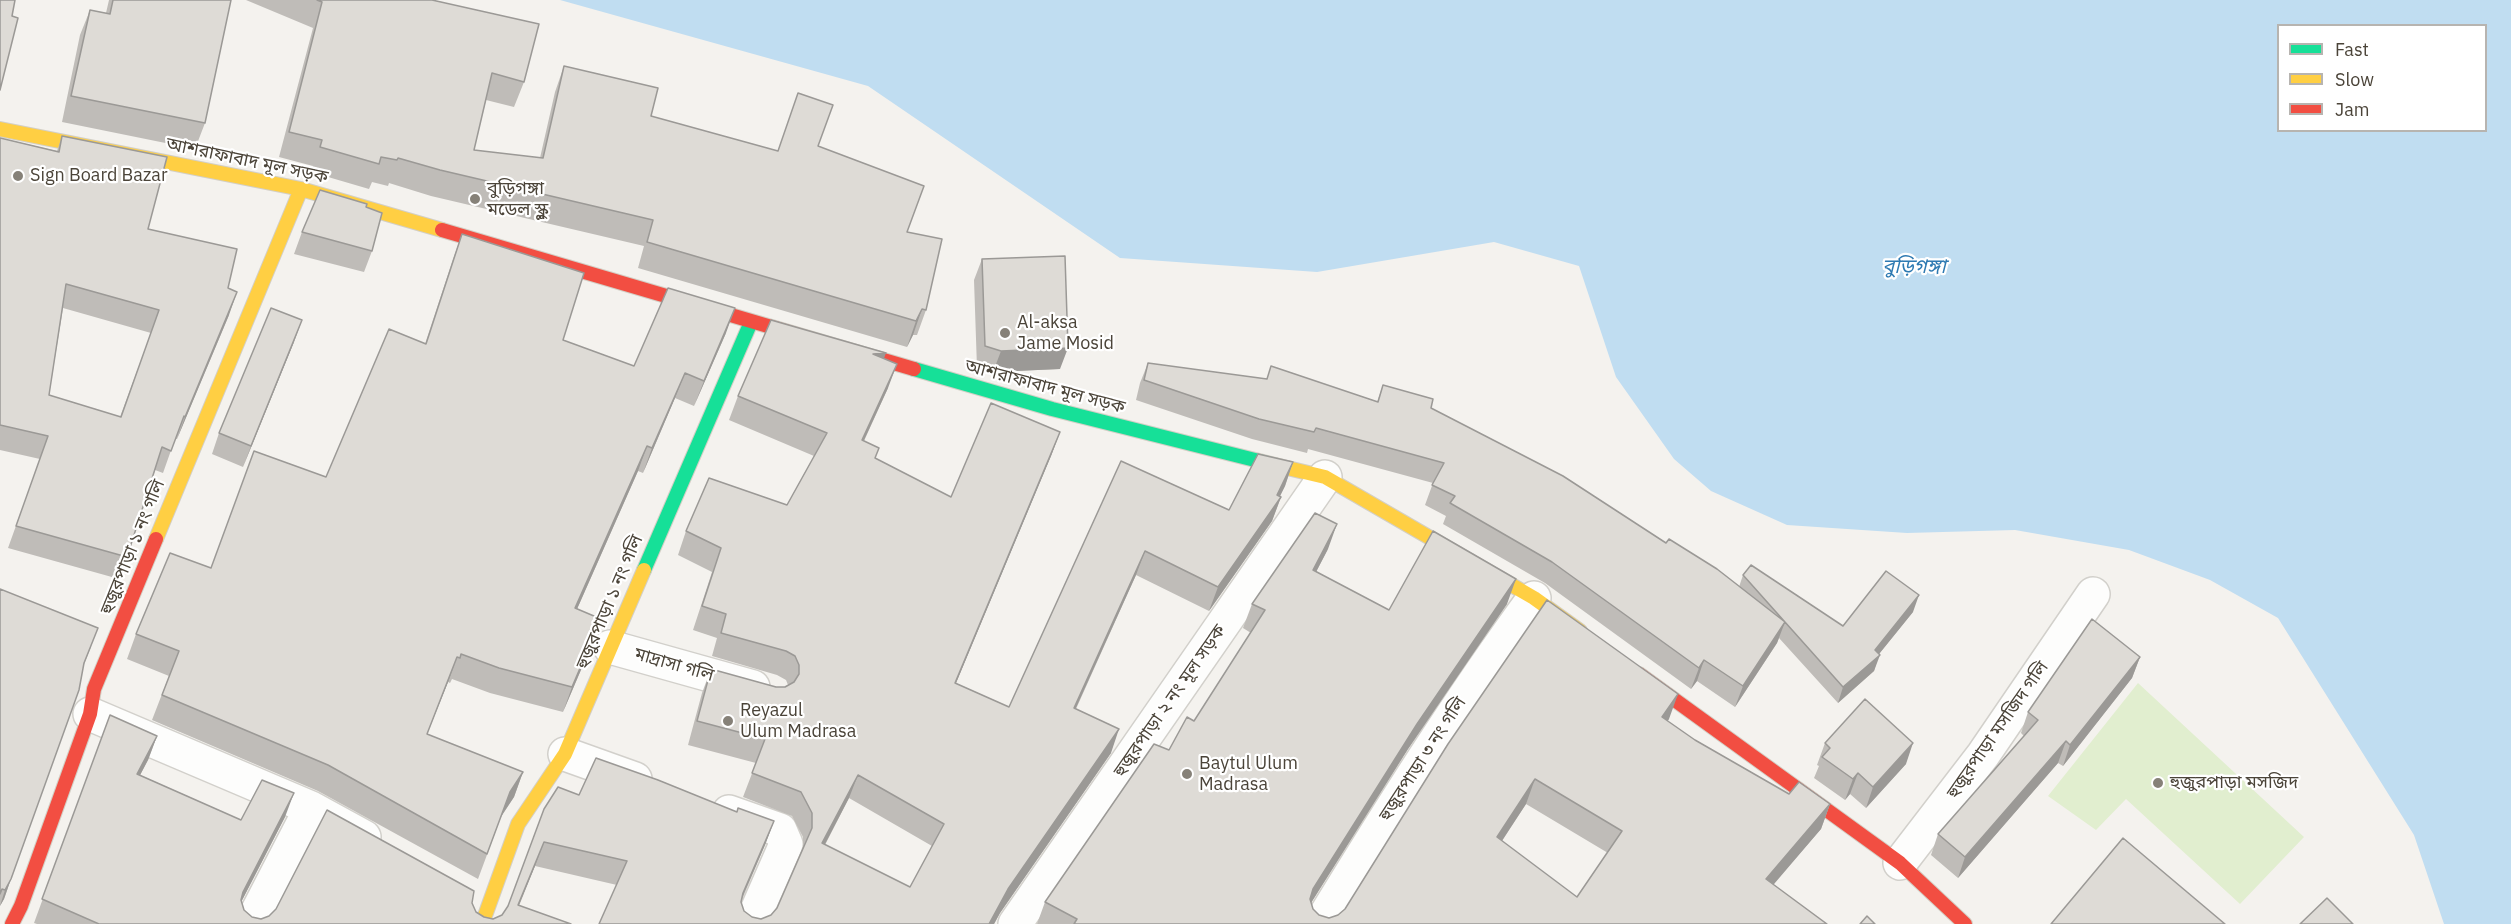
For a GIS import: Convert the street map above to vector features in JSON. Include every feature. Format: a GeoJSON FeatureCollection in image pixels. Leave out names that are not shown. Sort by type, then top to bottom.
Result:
{"type":"FeatureCollection","features":[{"type":"Feature","properties":{"kind":"street","name":"আশরাফাবাদ মূল সড়ক"},"geometry":{"type":"LineString","coordinates":[[0,129],[301,189],[1052,409],[1325,477],[1534,598],[1592,639]]}},
{"type":"Feature","properties":{"kind":"street","name":"হুজুরপাড়া ১ নং গলি"},"geometry":{"type":"LineString","coordinates":[[12,924],[21,906],[90,714],[94,689],[301,189]]}},
{"type":"Feature","properties":{"kind":"street","name":"হুজুরপাড়া ১ নং গলি"},"geometry":{"type":"LineString","coordinates":[[485,915],[518,824],[565,754],[751,322]]}},
{"type":"Feature","properties":{"kind":"street","name":"হুজুরপাড়া ২ নং মূল সড়ক"},"geometry":{"type":"LineString","coordinates":[[1015,924],[1325,477]]}},
{"type":"Feature","properties":{"kind":"street","name":"হুজুরপাড়া মসজিদ গলি"},"geometry":{"type":"LineString","coordinates":[[1900,863],[1983,755],[2093,594]]}},
{"type":"Feature","properties":{"kind":"street","name":"হুজুরপাড়া ৩ নং গলি"},"geometry":{"type":"LineString","coordinates":[[1320,924],[1476,676],[1534,598]]}},
{"type":"Feature","properties":{"kind":"street","name":"মাদ্রাসা গলি"},"geometry":{"type":"LineString","coordinates":[[610,647],[772,693]]}},
{"type":"Feature","properties":{"kind":"street"},"geometry":{"type":"LineString","coordinates":[[1630,667],[1900,863],[1965,924]]}},
{"type":"Feature","properties":{"kind":"street"},"geometry":{"type":"LineString","coordinates":[[90,714],[311,808],[395,854]]}},
{"type":"Feature","properties":{"kind":"street"},"geometry":{"type":"LineString","coordinates":[[565,754],[662,789]]}},
{"type":"Feature","properties":{"kind":"street"},"geometry":{"type":"LineString","coordinates":[[705,804],[780,830],[786,844],[751,924]]}},
{"type":"Feature","properties":{"kind":"street"},"geometry":{"type":"LineString","coordinates":[[251,924],[311,808]]}},
{"type":"Feature","properties":{"kind":"street"},"geometry":{"type":"LineString","coordinates":[[458,889],[485,915]]}},
{"type":"Feature","properties":{"kind":"green space"},"geometry":{"type":"Polygon","coordinates":[[[2138,683],[2304,837],[2240,904],[2126,799],[2096,830],[2048,796],[2138,683]]]}},
{"type":"Feature","properties":{"kind":"water","name":"বুড়িগঙ্গা"},"geometry":{"type":"Polygon","coordinates":[[[560,0],[2511,0],[2511,924],[2444,924],[2414,835],[2278,618],[2210,580],[2129,550],[2015,530],[1907,533],[1787,525],[1711,491],[1674,459],[1616,377],[1579,266],[1494,242],[1317,272],[1120,258],[868,86],[560,0]]]}},
{"type":"Feature","properties":{"kind":"building"},"geometry":{"type":"Polygon","coordinates":[[[0,0],[15,0],[12,16],[18,18],[0,90],[0,0]]]}},
{"type":"Feature","properties":{"kind":"building"},"geometry":{"type":"Polygon","coordinates":[[[113,0],[231,0],[205,123],[71,96],[90,10],[110,14],[113,0]]]}},
{"type":"Feature","properties":{"kind":"building"},"geometry":{"type":"Polygon","coordinates":[[[317,0],[432,0],[539,24],[524,82],[492,73],[474,150],[543,158],[564,66],[658,88],[651,116],[778,151],[798,93],[833,105],[818,146],[924,186],[907,232],[942,239],[926,310],[922,309],[916,321],[647,242],[653,220],[398,158],[397,160],[381,157],[379,164],[320,147],[322,140],[289,132],[322,2],[317,0]]]}},
{"type":"Feature","properties":{"kind":"building"},"geometry":{"type":"Polygon","coordinates":[[[62,136],[167,157],[148,229],[237,249],[228,288],[237,292],[171,451],[162,447],[127,557],[16,526],[48,436],[0,425],[0,138],[59,152],[62,136]],[[66,284],[49,395],[121,417],[159,310],[66,284]]]}},
{"type":"Feature","properties":{"kind":"building"},"geometry":{"type":"Polygon","coordinates":[[[320,190],[367,204],[366,207],[382,213],[372,251],[302,232],[320,190]]]}},
{"type":"Feature","properties":{"kind":"building"},"geometry":{"type":"Polygon","coordinates":[[[462,234],[584,273],[563,340],[634,366],[668,288],[735,308],[704,381],[685,373],[652,448],[647,446],[575,608],[601,619],[572,687],[499,668],[461,654],[460,658],[457,657],[427,734],[523,772],[510,792],[487,854],[328,765],[162,695],[179,651],[136,634],[170,553],[211,568],[254,451],[326,477],[389,329],[426,344],[462,234]]]}},
{"type":"Feature","properties":{"kind":"building"},"geometry":{"type":"Polygon","coordinates":[[[1065,256],[1068,348],[1001,351],[985,346],[982,259],[1065,256]]]}},
{"type":"Feature","properties":{"kind":"building"},"geometry":{"type":"Polygon","coordinates":[[[271,308],[302,320],[251,446],[219,433],[271,308]]]}},
{"type":"Feature","properties":{"kind":"building"},"geometry":{"type":"Polygon","coordinates":[[[771,320],[886,353],[873,354],[897,364],[862,440],[879,448],[875,458],[951,497],[991,403],[1060,432],[955,683],[1009,707],[1121,461],[1229,510],[1258,454],[1293,462],[1277,495],[1281,497],[1218,587],[1145,551],[1074,708],[1119,729],[1008,889],[989,924],[599,924],[627,861],[544,842],[518,905],[571,924],[99,924],[42,899],[110,715],[157,736],[137,774],[241,820],[262,780],[294,793],[243,892],[241,900],[244,910],[252,917],[261,919],[269,916],[276,909],[327,810],[474,891],[472,903],[476,912],[484,917],[493,919],[502,915],[508,906],[544,809],[558,787],[579,795],[596,758],[737,812],[738,808],[774,821],[741,902],[744,911],[752,917],[761,919],[771,915],[777,908],[812,828],[812,813],[801,792],[752,773],[765,739],[697,721],[711,669],[776,687],[785,687],[794,682],[799,674],[799,665],[795,656],[786,651],[721,633],[726,614],[702,606],[721,548],[686,531],[709,478],[787,505],[827,433],[738,396],[771,320]],[[858,775],[822,843],[910,887],[944,824],[858,775]]]}},
{"type":"Feature","properties":{"kind":"building"},"geometry":{"type":"Polygon","coordinates":[[[1148,363],[1267,379],[1271,366],[1378,402],[1383,385],[1433,399],[1431,408],[1563,476],[1666,543],[1669,539],[1717,569],[1785,622],[1743,686],[1704,660],[1699,668],[1552,562],[1450,503],[1455,496],[1432,485],[1444,463],[1316,428],[1314,432],[1259,419],[1144,380],[1148,363]]]}},
{"type":"Feature","properties":{"kind":"building"},"geometry":{"type":"Polygon","coordinates":[[[1315,513],[1337,524],[1313,570],[1389,610],[1433,531],[1516,579],[1417,724],[1313,889],[1310,899],[1313,909],[1319,915],[1329,918],[1345,909],[1448,744],[1547,600],[1678,694],[1662,717],[1695,740],[1789,794],[1799,782],[1830,804],[1766,879],[1827,924],[1074,924],[1077,919],[1045,902],[1154,744],[1169,750],[1187,717],[1194,721],[1265,610],[1252,604],[1315,513]],[[1535,779],[1497,837],[1577,897],[1622,831],[1535,779]]]}},
{"type":"Feature","properties":{"kind":"building"},"geometry":{"type":"Polygon","coordinates":[[[1751,565],[1843,626],[1886,571],[1919,595],[1875,650],[1880,655],[1843,687],[1743,575],[1751,565]]]}},
{"type":"Feature","properties":{"kind":"building"},"geometry":{"type":"Polygon","coordinates":[[[0,589],[98,628],[84,663],[79,690],[11,879],[0,894],[0,589]]]}},
{"type":"Feature","properties":{"kind":"building"},"geometry":{"type":"Polygon","coordinates":[[[2092,619],[2140,657],[2070,745],[2066,741],[1965,857],[1938,834],[2038,720],[2028,712],[2092,619]]]}},
{"type":"Feature","properties":{"kind":"building"},"geometry":{"type":"Polygon","coordinates":[[[1865,699],[1913,743],[1873,787],[1858,773],[1853,779],[1822,757],[1830,748],[1825,743],[1865,699]]]}},
{"type":"Feature","properties":{"kind":"building"},"geometry":{"type":"Polygon","coordinates":[[[2123,838],[2225,924],[2051,924],[2123,838]]]}},
{"type":"Feature","properties":{"kind":"building"},"geometry":{"type":"Polygon","coordinates":[[[2327,898],[2353,924],[2300,924],[2327,898]]]}},
{"type":"Feature","properties":{"kind":"building"},"geometry":{"type":"Polygon","coordinates":[[[1867,916],[1875,924],[1860,924],[1867,916]]]}},
{"type":"Feature","properties":{"kind":"traffic: fast"},"geometry":{"type":"LineString","coordinates":[[644,570],[751,322]]}},
{"type":"Feature","properties":{"kind":"traffic: fast"},"geometry":{"type":"LineString","coordinates":[[914,369],[1052,409],[1275,465]]}},
{"type":"Feature","properties":{"kind":"traffic: slow"},"geometry":{"type":"LineString","coordinates":[[0,129],[301,189],[442,230]]}},
{"type":"Feature","properties":{"kind":"traffic: slow"},"geometry":{"type":"LineString","coordinates":[[156,539],[301,189]]}},
{"type":"Feature","properties":{"kind":"traffic: slow"},"geometry":{"type":"LineString","coordinates":[[1275,465],[1325,477],[1534,598],[1580,631]]}},
{"type":"Feature","properties":{"kind":"traffic: slow"},"geometry":{"type":"LineString","coordinates":[[482,924],[518,824],[565,754],[644,570]]}},
{"type":"Feature","properties":{"kind":"traffic: jam"},"geometry":{"type":"LineString","coordinates":[[442,230],[914,369]]}},
{"type":"Feature","properties":{"kind":"traffic: jam"},"geometry":{"type":"LineString","coordinates":[[12,924],[21,906],[90,714],[94,689],[156,539]]}},
{"type":"Feature","properties":{"kind":"traffic: jam"},"geometry":{"type":"LineString","coordinates":[[1639,674],[1900,863],[1965,924]]}},
{"type":"Feature","properties":{"kind":"place","name":"Sign Board Bazar"},"geometry":{"type":"Point","coordinates":[18,176]}},
{"type":"Feature","properties":{"kind":"place","name":"বুড়িগঙ্গা মডেল স্কুল"},"geometry":{"type":"Point","coordinates":[475,199]}},
{"type":"Feature","properties":{"kind":"place","name":"Al-aksa Jame Mosid"},"geometry":{"type":"Point","coordinates":[1005,333]}},
{"type":"Feature","properties":{"kind":"place","name":"Reyazul Ulum Madrasa"},"geometry":{"type":"Point","coordinates":[728,721]}},
{"type":"Feature","properties":{"kind":"place","name":"Baytul Ulum Madrasa"},"geometry":{"type":"Point","coordinates":[1187,774]}},
{"type":"Feature","properties":{"kind":"place","name":"হুজুরপাড়া মসজিদ"},"geometry":{"type":"Point","coordinates":[2158,783]}}]}
